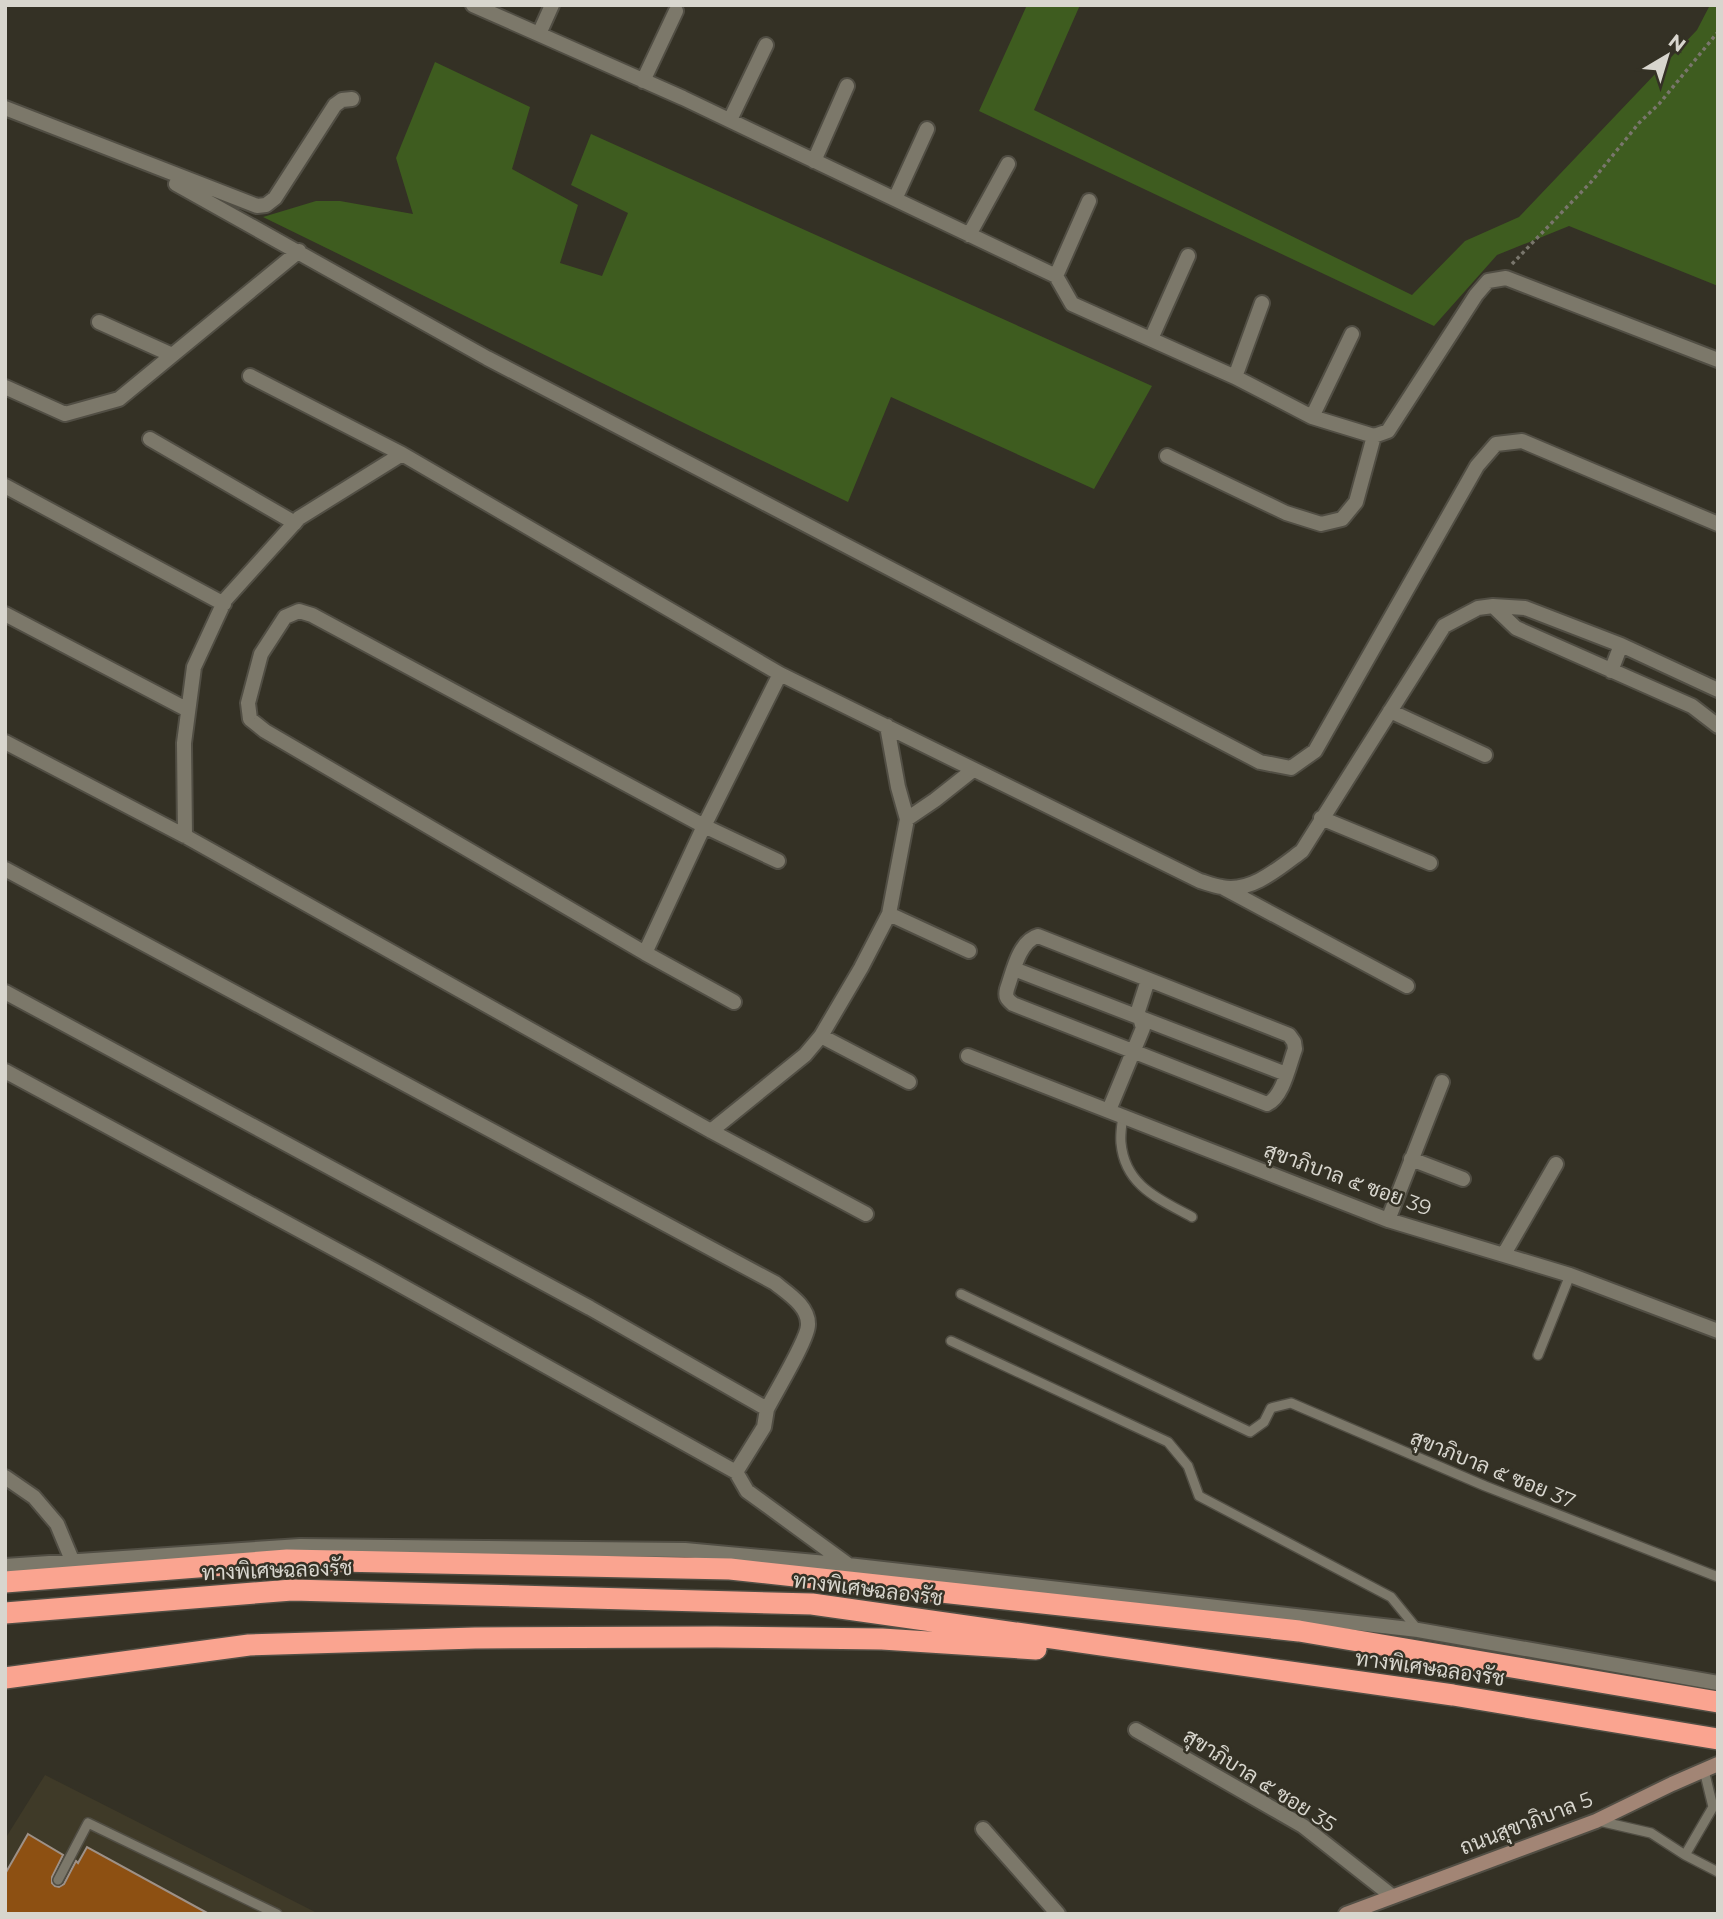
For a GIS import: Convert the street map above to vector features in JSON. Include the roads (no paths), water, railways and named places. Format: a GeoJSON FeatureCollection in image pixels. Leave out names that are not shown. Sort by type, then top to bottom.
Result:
{"type":"FeatureCollection","features":[{"type":"Feature","properties":{"kind":"highway","name":"ทางพิเศษฉลองรัช"},"geometry":{"type":"LineString","coordinates":[[5,1582],[287,1560],[730,1569],[1298,1631],[1718,1702]]}},
{"type":"Feature","properties":{"kind":"highway","name":"ทางพิเศษฉลองรัช"},"geometry":{"type":"LineString","coordinates":[[5,1613],[292,1590],[812,1604],[1453,1695],[1718,1738]]}},
{"type":"Feature","properties":{"kind":"highway"},"geometry":{"type":"LineString","coordinates":[[5,1678],[249,1645],[475,1638],[882,1639],[1202,1659]]}},
{"type":"Feature","properties":{"kind":"main road","name":"ถนนสุขาภิบาล 5"},"geometry":{"type":"LineString","coordinates":[[1346,1914],[1596,1821],[1711,1767]]}},
{"type":"Feature","properties":{"kind":"street"},"geometry":{"type":"LineString","coordinates":[[473,5],[730,120],[1056,275],[1072,304],[1235,376],[1312,417],[1374,436],[1388,431],[1476,295],[1488,281],[1506,278],[1718,360]]}},
{"type":"Feature","properties":{"kind":"street"},"geometry":{"type":"LineString","coordinates":[[539,34],[552,5]]}},
{"type":"Feature","properties":{"kind":"street"},"geometry":{"type":"LineString","coordinates":[[643,81],[676,10]]}},
{"type":"Feature","properties":{"kind":"street"},"geometry":{"type":"LineString","coordinates":[[730,120],[766,45]]}},
{"type":"Feature","properties":{"kind":"street"},"geometry":{"type":"LineString","coordinates":[[814,161],[847,86]]}},
{"type":"Feature","properties":{"kind":"street"},"geometry":{"type":"LineString","coordinates":[[5,108],[257,206],[266,205],[275,198],[335,105],[342,100],[352,99]]}},
{"type":"Feature","properties":{"kind":"street"},"geometry":{"type":"LineString","coordinates":[[895,200],[928,129]]}},
{"type":"Feature","properties":{"kind":"street"},"geometry":{"type":"LineString","coordinates":[[969,235],[1008,164]]}},
{"type":"Feature","properties":{"kind":"street"},"geometry":{"type":"LineString","coordinates":[[176,184],[487,358],[1260,762],[1291,768],[1315,751],[1478,466],[1496,444],[1522,441],[1718,524]]}},
{"type":"Feature","properties":{"kind":"street"},"geometry":{"type":"LineString","coordinates":[[1056,275],[1089,201]]}},
{"type":"Feature","properties":{"kind":"street"},"geometry":{"type":"LineString","coordinates":[[5,387],[65,414],[119,399],[299,251]]}},
{"type":"Feature","properties":{"kind":"street"},"geometry":{"type":"LineString","coordinates":[[1151,339],[1188,256]]}},
{"type":"Feature","properties":{"kind":"street"},"geometry":{"type":"LineString","coordinates":[[1235,376],[1262,303]]}},
{"type":"Feature","properties":{"kind":"street"},"geometry":{"type":"LineString","coordinates":[[99,322],[172,355]]}},
{"type":"Feature","properties":{"kind":"street"},"geometry":{"type":"LineString","coordinates":[[1312,417],[1352,334]]}},
{"type":"Feature","properties":{"kind":"street"},"geometry":{"type":"LineString","coordinates":[[250,376],[402,454],[780,674],[1200,881],[1224,888],[1407,986]]}},
{"type":"Feature","properties":{"kind":"street"},"geometry":{"type":"LineString","coordinates":[[1167,456],[1286,513],[1321,524],[1342,519],[1356,502],[1374,436]]}},
{"type":"Feature","properties":{"kind":"street"},"geometry":{"type":"LineString","coordinates":[[150,439],[295,523]]}},
{"type":"Feature","properties":{"kind":"street"},"geometry":{"type":"LineString","coordinates":[[185,836],[184,743],[194,667],[224,604],[299,518],[402,454]]}},
{"type":"Feature","properties":{"kind":"street"},"geometry":{"type":"LineString","coordinates":[[5,485],[224,604]]}},
{"type":"Feature","properties":{"kind":"street"},"geometry":{"type":"LineString","coordinates":[[1493,606],[1516,628],[1692,706],[1718,726]]}},
{"type":"Feature","properties":{"kind":"street"},"geometry":{"type":"LineString","coordinates":[[1224,888],[1251,885],[1301,851],[1444,626],[1478,608],[1525,608],[1621,645],[1718,690]]}},
{"type":"Feature","properties":{"kind":"street"},"geometry":{"type":"LineString","coordinates":[[734,1002],[265,732],[250,719],[248,703],[261,654],[285,617],[299,611],[312,615],[704,826],[778,861]]}},
{"type":"Feature","properties":{"kind":"street"},"geometry":{"type":"LineString","coordinates":[[5,614],[188,710]]}},
{"type":"Feature","properties":{"kind":"street"},"geometry":{"type":"LineString","coordinates":[[1611,671],[1621,645]]}},
{"type":"Feature","properties":{"kind":"street"},"geometry":{"type":"LineString","coordinates":[[645,953],[704,826],[780,674]]}},
{"type":"Feature","properties":{"kind":"street"},"geometry":{"type":"LineString","coordinates":[[1692,706],[1704,682]]}},
{"type":"Feature","properties":{"kind":"street"},"geometry":{"type":"LineString","coordinates":[[1390,711],[1485,755]]}},
{"type":"Feature","properties":{"kind":"street"},"geometry":{"type":"LineString","coordinates":[[711,1131],[805,1055],[821,1036],[889,914],[907,819],[887,726]]}},
{"type":"Feature","properties":{"kind":"street"},"geometry":{"type":"LineString","coordinates":[[5,742],[185,836],[711,1131],[866,1214]]}},
{"type":"Feature","properties":{"kind":"street"},"geometry":{"type":"LineString","coordinates":[[907,819],[973,770]]}},
{"type":"Feature","properties":{"kind":"street"},"geometry":{"type":"LineString","coordinates":[[1321,818],[1430,863]]}},
{"type":"Feature","properties":{"kind":"street"},"geometry":{"type":"LineString","coordinates":[[5,869],[775,1283],[798,1302],[808,1325],[803,1341],[767,1409],[764,1427],[736,1472]]}},
{"type":"Feature","properties":{"kind":"street"},"geometry":{"type":"LineString","coordinates":[[889,914],[969,951]]}},
{"type":"Feature","properties":{"kind":"street"},"geometry":{"type":"LineString","coordinates":[[1038,936],[1289,1035],[1295,1049],[1279,1093],[1272,1102],[1266,1104],[1013,1004],[1006,995],[1014,970],[1022,950],[1032,937],[1038,936]]}},
{"type":"Feature","properties":{"kind":"street"},"geometry":{"type":"LineString","coordinates":[[1014,970],[1286,1074]]}},
{"type":"Feature","properties":{"kind":"street"},"geometry":{"type":"LineString","coordinates":[[1116,1113],[1133,1052],[1143,1028],[1138,1011],[1148,980]]}},
{"type":"Feature","properties":{"kind":"street"},"geometry":{"type":"LineString","coordinates":[[5,992],[578,1302],[767,1409]]}},
{"type":"Feature","properties":{"kind":"street"},"geometry":{"type":"LineString","coordinates":[[821,1036],[909,1082]]}},
{"type":"Feature","properties":{"kind":"street","name":"สุขาภิบาล ๕ ซอย 39"},"geometry":{"type":"LineString","coordinates":[[968,1056],[1388,1220],[1570,1275],[1718,1331]]}},
{"type":"Feature","properties":{"kind":"street"},"geometry":{"type":"LineString","coordinates":[[5,1071],[377,1272],[736,1472],[747,1491],[848,1565]]}},
{"type":"Feature","properties":{"kind":"street"},"geometry":{"type":"LineString","coordinates":[[1388,1220],[1442,1082]]}},
{"type":"Feature","properties":{"kind":"street"},"geometry":{"type":"LineString","coordinates":[[1411,1159],[1463,1179]]}},
{"type":"Feature","properties":{"kind":"street"},"geometry":{"type":"LineString","coordinates":[[1504,1254],[1556,1164]]}},
{"type":"Feature","properties":{"kind":"street"},"geometry":{"type":"LineString","coordinates":[[5,1477],[34,1497],[57,1524],[72,1560]]}},
{"type":"Feature","properties":{"kind":"street"},"geometry":{"type":"LineString","coordinates":[[5,1566],[300,1546],[685,1550],[848,1565],[1418,1630],[1718,1682]]}},
{"type":"Feature","properties":{"kind":"street","name":"สุขาภิบาล ๕ ซอย 35"},"geometry":{"type":"LineString","coordinates":[[1136,1730],[1303,1826],[1392,1896]]}},
{"type":"Feature","properties":{"kind":"street"},"geometry":{"type":"LineString","coordinates":[[983,1829],[1058,1914]]}},
{"type":"Feature","properties":{"kind":"lane"},"geometry":{"type":"LineString","coordinates":[[1116,1113],[1128,1169],[1147,1192],[1192,1217]]}},
{"type":"Feature","properties":{"kind":"lane"},"geometry":{"type":"LineString","coordinates":[[1538,1355],[1570,1275]]}},
{"type":"Feature","properties":{"kind":"lane","name":"สุขาภิบาล ๕ ซอย 37"},"geometry":{"type":"LineString","coordinates":[[961,1294],[1250,1432],[1264,1422],[1271,1408],[1291,1403],[1485,1486],[1718,1577]]}},
{"type":"Feature","properties":{"kind":"lane"},"geometry":{"type":"LineString","coordinates":[[951,1341],[1167,1442],[1188,1466],[1199,1496],[1391,1597],[1418,1630]]}},
{"type":"Feature","properties":{"kind":"lane"},"geometry":{"type":"LineString","coordinates":[[1685,1855],[1715,1809],[1711,1767]]}},
{"type":"Feature","properties":{"kind":"lane"},"geometry":{"type":"LineString","coordinates":[[1596,1821],[1651,1833],[1718,1872]]}},
{"type":"Feature","properties":{"kind":"lane"},"geometry":{"type":"LineString","coordinates":[[58,1880],[88,1822],[277,1914]]}}]}
